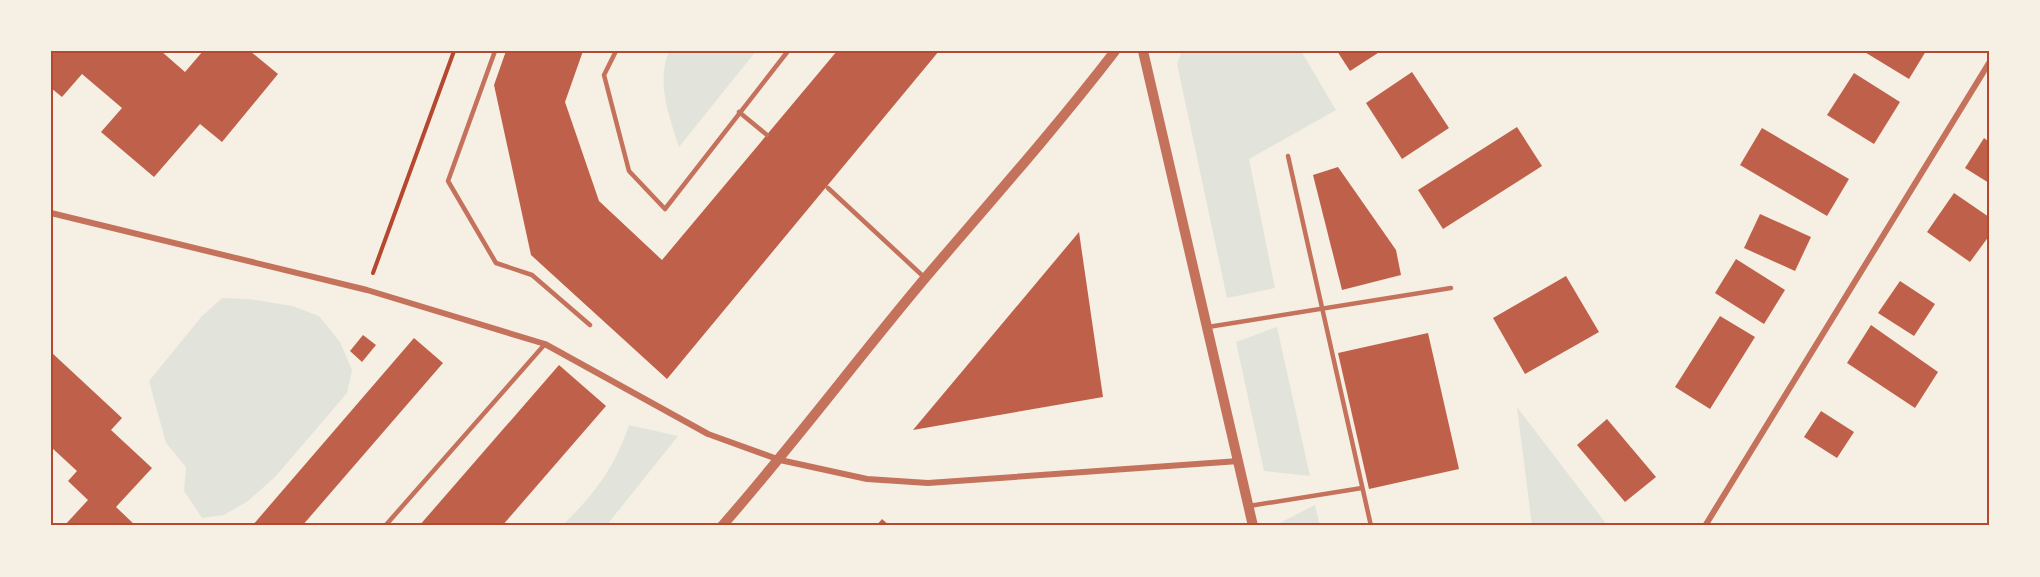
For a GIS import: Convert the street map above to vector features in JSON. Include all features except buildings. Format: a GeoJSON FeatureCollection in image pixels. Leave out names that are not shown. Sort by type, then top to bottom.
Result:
{"type":"FeatureCollection","features":[{"type":"Feature","properties":{"kind":"street"},"geometry":{"type":"LineString","coordinates":[[722,526],[780,460],[925,278],[1060,122],[1115,51]]}},
{"type":"Feature","properties":{"kind":"street"},"geometry":{"type":"LineString","coordinates":[[1143,51],[1240,461],[1253,526]]}},
{"type":"Feature","properties":{"kind":"street"},"geometry":{"type":"LineString","coordinates":[[1705,526],[1989,63]]}},
{"type":"Feature","properties":{"kind":"street"},"geometry":{"type":"LineString","coordinates":[[51,213],[367,290],[545,344],[708,434],[780,460],[867,479],[928,483],[1240,461]]}},
{"type":"Feature","properties":{"kind":"lane"},"geometry":{"type":"LineString","coordinates":[[495,51],[448,181],[496,263],[532,275],[590,325]]}},
{"type":"Feature","properties":{"kind":"lane"},"geometry":{"type":"LineString","coordinates":[[616,51],[604,75],[629,171],[665,209],[788,51]]}},
{"type":"Feature","properties":{"kind":"lane"},"geometry":{"type":"LineString","coordinates":[[740,112],[767,135]]}},
{"type":"Feature","properties":{"kind":"lane"},"geometry":{"type":"LineString","coordinates":[[1288,156],[1371,526]]}},
{"type":"Feature","properties":{"kind":"lane"},"geometry":{"type":"LineString","coordinates":[[828,188],[925,278]]}},
{"type":"Feature","properties":{"kind":"lane"},"geometry":{"type":"LineString","coordinates":[[1208,327],[1451,288]]}},
{"type":"Feature","properties":{"kind":"lane"},"geometry":{"type":"LineString","coordinates":[[385,526],[545,344]]}},
{"type":"Feature","properties":{"kind":"lane"},"geometry":{"type":"LineString","coordinates":[[1249,506],[1362,488]]}},
{"type":"Feature","properties":{"kind":"path"},"geometry":{"type":"LineString","coordinates":[[367,290],[454,51]]}},
{"type":"Feature","properties":{"kind":"shaded area"},"geometry":{"type":"Polygon","coordinates":[[[669,51],[756,51],[679,147],[665,99],[665,63],[669,51]]]}},
{"type":"Feature","properties":{"kind":"shaded area"},"geometry":{"type":"Polygon","coordinates":[[[1182,51],[1301,51],[1336,110],[1249,159],[1275,288],[1227,298],[1177,64],[1182,51]]]}},
{"type":"Feature","properties":{"kind":"shaded area"},"geometry":{"type":"Polygon","coordinates":[[[222,298],[249,299],[292,306],[319,316],[340,342],[352,370],[347,393],[276,476],[248,501],[224,515],[202,518],[184,491],[186,467],[166,443],[149,381],[202,316],[222,298]]]}},
{"type":"Feature","properties":{"kind":"shaded area"},"geometry":{"type":"Polygon","coordinates":[[[1277,327],[1310,476],[1264,471],[1236,342],[1277,327]]]}},
{"type":"Feature","properties":{"kind":"shaded area"},"geometry":{"type":"Polygon","coordinates":[[[1517,407],[1608,526],[1532,526],[1517,407]]]}},
{"type":"Feature","properties":{"kind":"shaded area"},"geometry":{"type":"Polygon","coordinates":[[[629,425],[678,436],[606,526],[562,526],[610,468],[629,425]]]}},
{"type":"Feature","properties":{"kind":"shaded area"},"geometry":{"type":"Polygon","coordinates":[[[1315,505],[1320,526],[1276,526],[1276,525],[1315,505]]]}}]}
